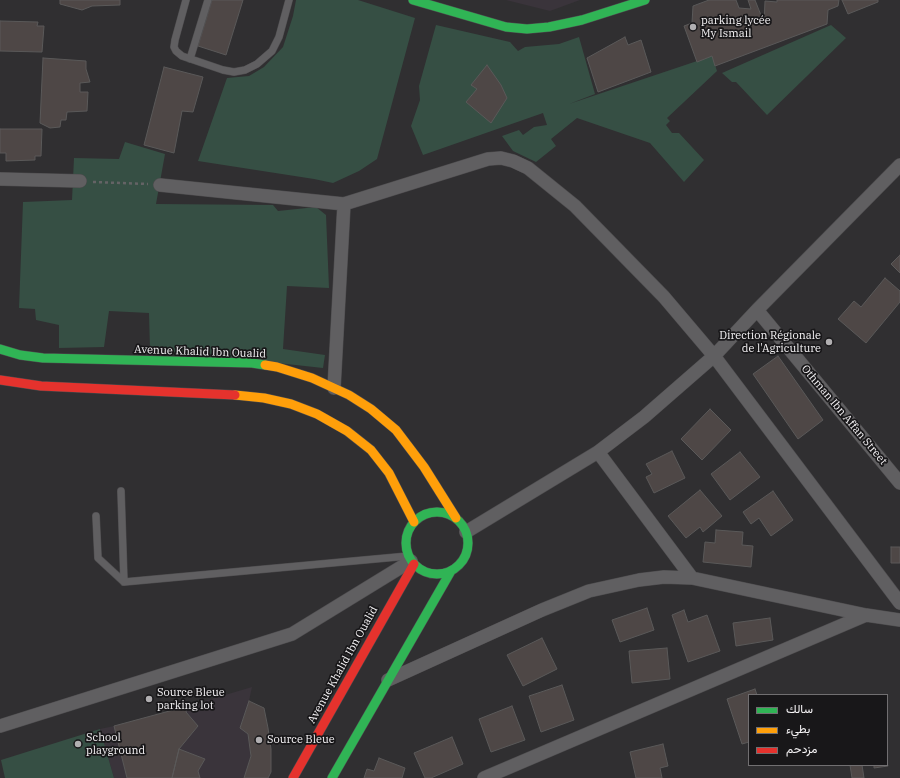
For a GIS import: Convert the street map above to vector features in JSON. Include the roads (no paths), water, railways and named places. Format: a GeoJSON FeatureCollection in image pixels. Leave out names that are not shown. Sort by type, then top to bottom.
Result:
{"type":"FeatureCollection","features":[{"type":"Feature","properties":{"kind":"main road"},"geometry":{"type":"LineString","coordinates":[[413,0],[506,27],[527,29],[549,27],[582,20],[645,0]]}},
{"type":"Feature","properties":{"kind":"main road","name":"Avenue Khalid Ibn Oualid"},"geometry":{"type":"LineString","coordinates":[[2,350],[20,355],[42,358],[252,363],[277,367],[312,378],[349,395],[371,409],[396,430],[424,467],[466,532]]}},
{"type":"Feature","properties":{"kind":"main road"},"geometry":{"type":"LineString","coordinates":[[0,380],[41,386],[219,394],[264,398],[291,404],[317,414],[347,431],[370,450],[389,473],[414,522]]}},
{"type":"Feature","properties":{"kind":"main road"},"geometry":{"type":"LineString","coordinates":[[451,571],[443,574],[432,574],[420,570],[411,560],[406,543],[409,528],[421,516],[434,512],[447,514],[456,518]]}},
{"type":"Feature","properties":{"kind":"main road"},"geometry":{"type":"LineString","coordinates":[[332,778],[451,571],[462,561],[466,554],[468,539],[466,532]]}},
{"type":"Feature","properties":{"kind":"main road","name":"Avenue Khalid Ibn Oualid"},"geometry":{"type":"LineString","coordinates":[[293,778],[411,560]]}},
{"type":"Feature","properties":{"kind":"street"},"geometry":{"type":"LineString","coordinates":[[160,185],[344,204],[488,158],[513,160],[528,168],[575,206],[664,297],[714,356],[900,603]]}},
{"type":"Feature","properties":{"kind":"street"},"geometry":{"type":"LineString","coordinates":[[466,532],[598,452],[644,417],[714,356],[757,310],[900,165]]}},
{"type":"Feature","properties":{"kind":"street"},"geometry":{"type":"LineString","coordinates":[[0,179],[80,181]]}},
{"type":"Feature","properties":{"kind":"street"},"geometry":{"type":"LineString","coordinates":[[334,388],[344,204]]}},
{"type":"Feature","properties":{"kind":"street","name":"Othman Ibn Affan Street"},"geometry":{"type":"LineString","coordinates":[[757,310],[900,483]]}},
{"type":"Feature","properties":{"kind":"street"},"geometry":{"type":"LineString","coordinates":[[0,337],[2,350]]}},
{"type":"Feature","properties":{"kind":"street"},"geometry":{"type":"LineString","coordinates":[[598,452],[692,578]]}},
{"type":"Feature","properties":{"kind":"street"},"geometry":{"type":"LineString","coordinates":[[0,726],[292,634],[411,560]]}},
{"type":"Feature","properties":{"kind":"street"},"geometry":{"type":"LineString","coordinates":[[388,680],[542,610],[589,591],[639,580],[692,578],[866,615],[900,620]]}},
{"type":"Feature","properties":{"kind":"street"},"geometry":{"type":"LineString","coordinates":[[484,778],[866,615]]}},
{"type":"Feature","properties":{"kind":"lane"},"geometry":{"type":"LineString","coordinates":[[186,0],[174,43],[174,47],[178,54],[223,70],[234,72],[245,70],[257,64],[272,51],[279,37],[290,0]]}},
{"type":"Feature","properties":{"kind":"lane"},"geometry":{"type":"LineString","coordinates":[[190,59],[208,0]]}},
{"type":"Feature","properties":{"kind":"lane"},"geometry":{"type":"LineString","coordinates":[[121,491],[124,582]]}},
{"type":"Feature","properties":{"kind":"lane"},"geometry":{"type":"LineString","coordinates":[[96,516],[98,558],[124,582],[411,560]]}},
{"type":"Feature","properties":{"kind":"place","name":"parking lycée My Ismail"},"geometry":{"type":"Point","coordinates":[693,27]}},
{"type":"Feature","properties":{"kind":"place","name":"Direction Régionale de l'Agriculture"},"geometry":{"type":"Point","coordinates":[829,342]}},
{"type":"Feature","properties":{"kind":"place","name":"Source Bleue parking lot"},"geometry":{"type":"Point","coordinates":[149,699]}},
{"type":"Feature","properties":{"kind":"place","name":"Source Bleue"},"geometry":{"type":"Point","coordinates":[259,740]}},
{"type":"Feature","properties":{"kind":"place","name":"School playground"},"geometry":{"type":"Point","coordinates":[78,744]}}]}
